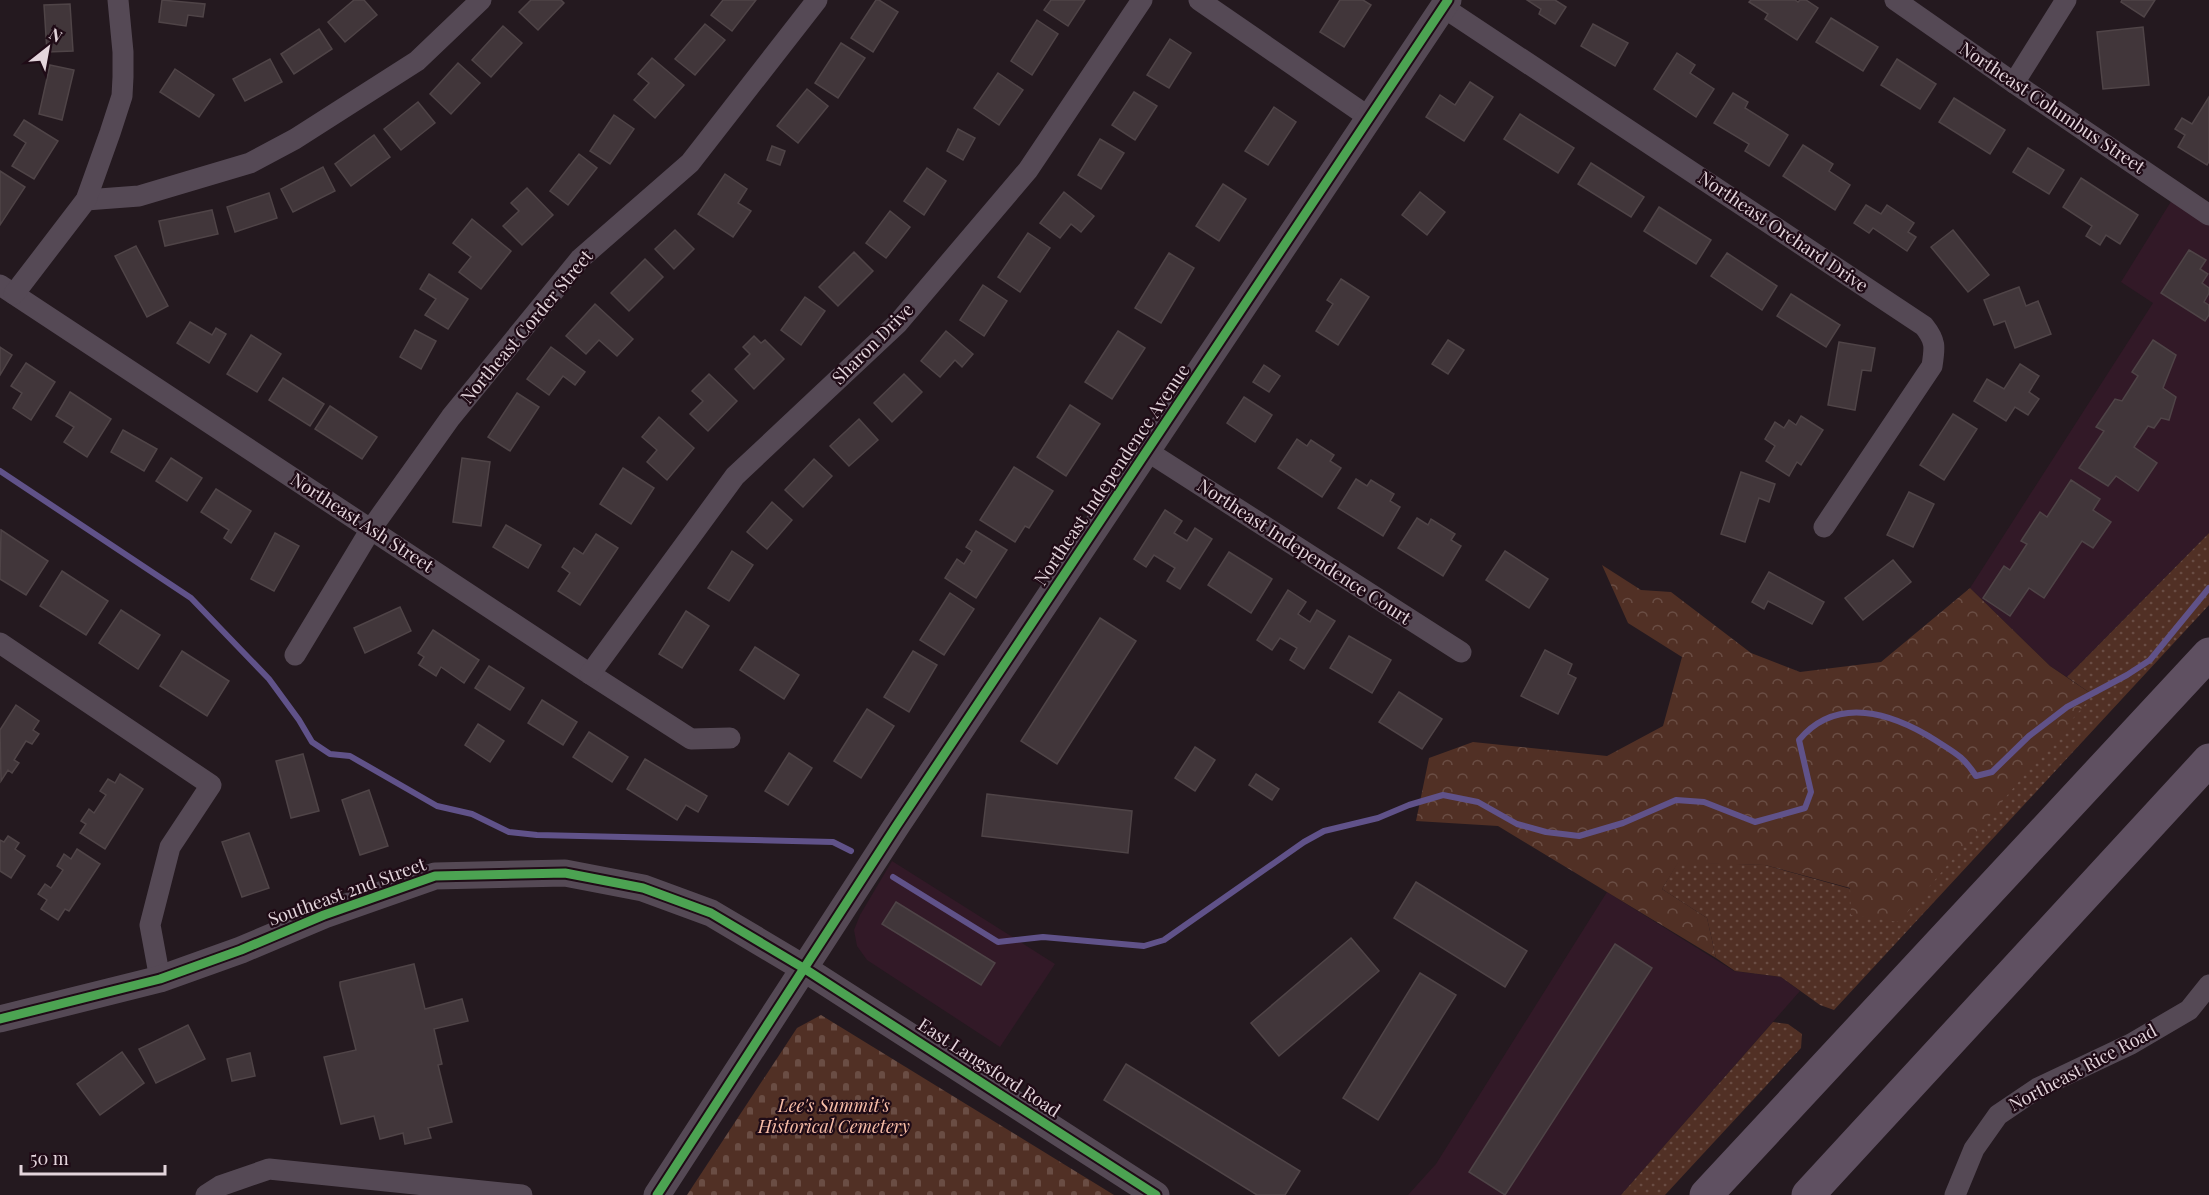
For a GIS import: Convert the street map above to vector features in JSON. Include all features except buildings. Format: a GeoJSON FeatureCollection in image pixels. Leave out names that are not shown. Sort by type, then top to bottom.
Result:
{"type":"FeatureCollection","features":[{"type":"Feature","properties":{"kind":"main road"},"geometry":{"type":"LineString","coordinates":[[1706,1195],[2209,654]]}},
{"type":"Feature","properties":{"kind":"main road"},"geometry":{"type":"LineString","coordinates":[[1808,1195],[2209,760]]}},
{"type":"Feature","properties":{"kind":"street"},"geometry":{"type":"LineString","coordinates":[[7,290],[86,200],[122,96],[123,52],[118,0]]}},
{"type":"Feature","properties":{"kind":"street"},"geometry":{"type":"LineString","coordinates":[[86,200],[139,196],[250,163],[295,139],[417,61],[480,0]]}},
{"type":"Feature","properties":{"kind":"street","name":"Northeast Corder Street"},"geometry":{"type":"LineString","coordinates":[[295,655],[371,529],[451,417],[580,259],[690,163],[817,0]]}},
{"type":"Feature","properties":{"kind":"street","name":"Sharon Drive"},"geometry":{"type":"LineString","coordinates":[[590,674],[735,476],[898,323],[1028,171],[1142,0]]}},
{"type":"Feature","properties":{"kind":"street"},"geometry":{"type":"LineString","coordinates":[[1199,0],[1370,118]]}},
{"type":"Feature","properties":{"kind":"street","name":"Northeast Columbus Street"},"geometry":{"type":"LineString","coordinates":[[1895,0],[2209,214]]}},
{"type":"Feature","properties":{"kind":"street"},"geometry":{"type":"LineString","coordinates":[[2014,83],[2066,0]]}},
{"type":"Feature","properties":{"kind":"street","name":"Northeast Independence Avenue"},"geometry":{"type":"LineString","coordinates":[[657,1195],[897,825],[1446,4]]}},
{"type":"Feature","properties":{"kind":"street","name":"Northeast Orchard Drive"},"geometry":{"type":"LineString","coordinates":[[1446,4],[1924,326],[1934,338],[1935,351],[1932,366],[1824,527]]}},
{"type":"Feature","properties":{"kind":"street","name":"Northeast Ash Street"},"geometry":{"type":"LineString","coordinates":[[7,290],[691,739],[730,738]]}},
{"type":"Feature","properties":{"kind":"street","name":"Northeast Independence Court"},"geometry":{"type":"LineString","coordinates":[[1148,451],[1461,652]]}},
{"type":"Feature","properties":{"kind":"street"},"geometry":{"type":"LineString","coordinates":[[0,643],[211,785],[170,847],[150,925],[160,979]]}},
{"type":"Feature","properties":{"kind":"street","name":"Southeast 2nd Street"},"geometry":{"type":"LineString","coordinates":[[0,1019],[160,979],[241,950],[324,915],[435,876],[565,873],[643,888],[711,913],[805,969]]}},
{"type":"Feature","properties":{"kind":"street","name":"East Langsford Road"},"geometry":{"type":"LineString","coordinates":[[805,969],[1156,1195]]}},
{"type":"Feature","properties":{"kind":"street","name":"Northeast Rice Road"},"geometry":{"type":"LineString","coordinates":[[1955,1195],[1974,1149],[1998,1115],[2038,1088],[2131,1044],[2188,1010],[2209,985]]}},
{"type":"Feature","properties":{"kind":"street"},"geometry":{"type":"LineString","coordinates":[[206,1195],[220,1186],[269,1169],[522,1195]]}},
{"type":"Feature","properties":{"kind":"shaded area"},"geometry":{"type":"Polygon","coordinates":[[[2180,187],[2209,214],[2209,533],[2067,677],[2050,666],[1970,588],[2153,303],[2121,282],[2180,187]]]}},
{"type":"Feature","properties":{"kind":"shaded area"},"geometry":{"type":"Polygon","coordinates":[[[892,861],[1055,964],[1000,1047],[867,960],[857,946],[854,930],[860,915],[892,861]]]}},
{"type":"Feature","properties":{"kind":"shaded area"},"geometry":{"type":"Polygon","coordinates":[[[1607,892],[1734,971],[1781,977],[1800,991],[1621,1195],[1408,1195],[1436,1164],[1607,892]]]}},
{"type":"Feature","properties":{"kind":"green space"},"geometry":{"type":"Polygon","coordinates":[[[2209,533],[2209,605],[1834,1010],[1820,1005],[1781,977],[1735,971],[1716,958],[1707,918],[1662,889],[1678,862],[1765,865],[1851,889],[2093,695],[2067,677],[2209,533]]]}},
{"type":"Feature","properties":{"kind":"green space"},"geometry":{"type":"Polygon","coordinates":[[[1602,565],[1641,590],[1671,592],[1751,653],[1800,672],[1881,662],[1970,588],[2050,666],[2093,695],[1899,922],[1851,915],[1850,888],[1765,865],[1678,863],[1662,889],[1707,918],[1716,958],[1498,826],[1416,821],[1429,758],[1473,742],[1607,756],[1663,726],[1682,657],[1628,623],[1602,565]]]}},
{"type":"Feature","properties":{"kind":"green space","name":"Lee's Summit's Historical Cemetery"},"geometry":{"type":"Polygon","coordinates":[[[821,1015],[1114,1195],[687,1195],[797,1028],[821,1015]]]}},
{"type":"Feature","properties":{"kind":"green space"},"geometry":{"type":"Polygon","coordinates":[[[1773,1022],[1788,1024],[1802,1034],[1801,1048],[1665,1195],[1621,1195],[1773,1022]]]}},
{"type":"Feature","properties":{"kind":"waterway"},"geometry":{"type":"LineString","coordinates":[[0,471],[191,598],[269,679],[312,742],[330,754],[350,756],[437,806],[472,814],[509,832],[537,835],[833,842],[851,851]]}},
{"type":"Feature","properties":{"kind":"waterway"},"geometry":{"type":"LineString","coordinates":[[893,877],[998,942],[1043,937],[1144,946],[1164,940],[1304,842],[1324,831],[1378,818],[1409,805],[1443,795],[1478,802],[1517,824],[1546,832],[1579,836],[1623,823],[1676,800],[1704,802],[1755,822],[1805,808],[1811,792],[1799,740],[1814,726],[1830,717],[1847,713],[1883,716],[1918,730],[1958,755],[1976,776],[1992,772],[2029,736],[2067,707],[2150,660],[2209,588]]}},
{"type":"Feature","properties":{"kind":"cycle path"},"geometry":{"type":"LineString","coordinates":[[657,1195],[897,825],[1448,0]]}},
{"type":"Feature","properties":{"kind":"cycle path"},"geometry":{"type":"LineString","coordinates":[[0,1019],[160,979],[241,950],[324,915],[435,876],[565,873],[643,888],[711,913],[805,969],[1156,1195]]}}]}
